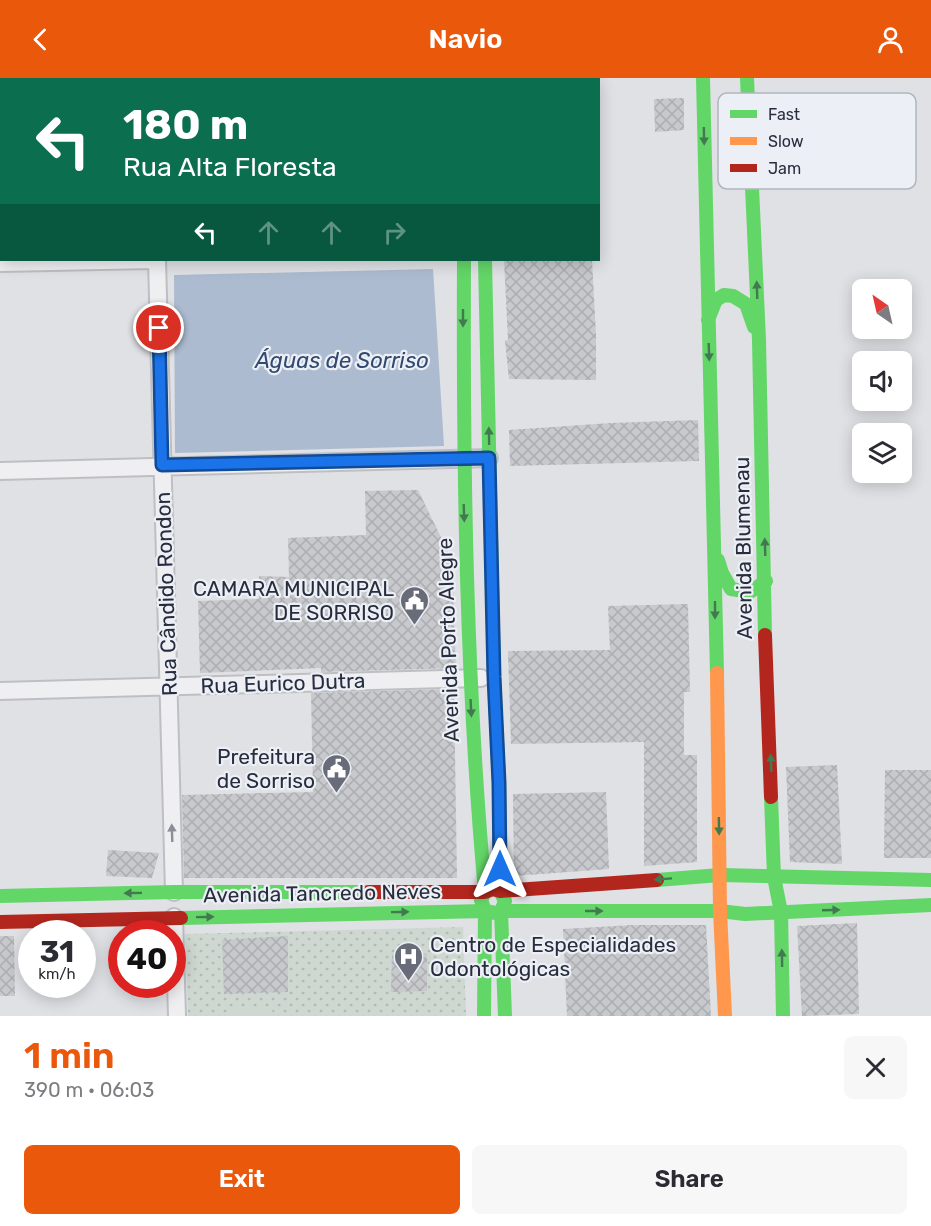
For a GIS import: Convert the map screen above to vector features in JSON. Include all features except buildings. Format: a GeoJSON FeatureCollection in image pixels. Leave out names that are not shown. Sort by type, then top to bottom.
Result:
{"type":"FeatureCollection","features":[{"type":"Feature","properties":{"kind":"street","name":"Avenida Blumenau"},"geometry":{"type":"LineString","coordinates":[[703,78],[715,546],[720,911],[725,1016]]}},
{"type":"Feature","properties":{"kind":"street","name":"Avenida Blumenau"},"geometry":{"type":"LineString","coordinates":[[747,78],[748,93]]}},
{"type":"Feature","properties":{"kind":"street","name":"Avenida Blumenau"},"geometry":{"type":"LineString","coordinates":[[752,189],[766,581],[765,639],[774,877],[782,912],[783,1016]]}},
{"type":"Feature","properties":{"kind":"street"},"geometry":{"type":"LineString","coordinates":[[0,263],[103,261]]}},
{"type":"Feature","properties":{"kind":"street","name":"Rua Cândido Rondon"},"geometry":{"type":"LineString","coordinates":[[155,261],[174,892]]}},
{"type":"Feature","properties":{"kind":"street","name":"Avenida Porto Alegre"},"geometry":{"type":"LineString","coordinates":[[464,261],[462,459],[475,784],[485,892],[481,900],[484,911],[484,1016]]}},
{"type":"Feature","properties":{"kind":"street"},"geometry":{"type":"LineString","coordinates":[[484,261],[500,891],[506,901],[501,911],[505,1016]]}},
{"type":"Feature","properties":{"kind":"street"},"geometry":{"type":"LineString","coordinates":[[708,320],[716,300],[724,295],[733,296],[746,304],[759,340]]}},
{"type":"Feature","properties":{"kind":"street"},"geometry":{"type":"LineString","coordinates":[[0,471],[489,458]]}},
{"type":"Feature","properties":{"kind":"street"},"geometry":{"type":"LineString","coordinates":[[715,546],[722,573],[731,589],[737,592],[750,592],[766,581]]}},
{"type":"Feature","properties":{"kind":"street","name":"Rua Eurico Dutra"},"geometry":{"type":"LineString","coordinates":[[0,691],[494,677]]}},
{"type":"Feature","properties":{"kind":"street"},"geometry":{"type":"LineString","coordinates":[[475,784],[499,783]]}},
{"type":"Feature","properties":{"kind":"street","name":"Avenida Tancredo Neves"},"geometry":{"type":"LineString","coordinates":[[0,896],[174,892],[485,892],[493,889],[500,891],[720,875],[931,880]]}},
{"type":"Feature","properties":{"kind":"street","name":"Avenida Tancredo Neves"},"geometry":{"type":"LineString","coordinates":[[0,922],[484,911],[496,914],[501,911],[720,911],[745,914],[931,905]]}},
{"type":"Feature","properties":{"kind":"street"},"geometry":{"type":"LineString","coordinates":[[174,917],[177,1016]]}},
{"type":"Feature","properties":{"kind":"shaded area"},"geometry":{"type":"Polygon","coordinates":[[[463,927],[466,1016],[188,1016],[186,934],[463,927]]]}},
{"type":"Feature","properties":{"kind":"shaded area"},"geometry":{"type":"Polygon","coordinates":[[[272,1007],[273,1016],[228,1016],[228,1008],[272,1007]]]}},
{"type":"Feature","properties":{"kind":"water","name":"Águas de Sorriso"},"geometry":{"type":"Polygon","coordinates":[[[433,269],[444,446],[175,453],[174,275],[433,269]]]}},
{"type":"Feature","properties":{"kind":"traffic: fast"},"geometry":{"type":"LineString","coordinates":[[703,78],[717,673]]}},
{"type":"Feature","properties":{"kind":"traffic: fast"},"geometry":{"type":"LineString","coordinates":[[747,78],[748,93]]}},
{"type":"Feature","properties":{"kind":"traffic: fast"},"geometry":{"type":"LineString","coordinates":[[752,189],[759,340],[765,635]]}},
{"type":"Feature","properties":{"kind":"traffic: fast"},"geometry":{"type":"LineString","coordinates":[[464,261],[467,576],[474,734],[485,892],[481,900],[485,911],[484,1016]]}},
{"type":"Feature","properties":{"kind":"traffic: fast"},"geometry":{"type":"LineString","coordinates":[[485,261],[500,891],[505,901],[501,911],[505,1016]]}},
{"type":"Feature","properties":{"kind":"traffic: fast"},"geometry":{"type":"LineString","coordinates":[[708,320],[716,300],[724,295],[733,296],[746,304],[754,327]]}},
{"type":"Feature","properties":{"kind":"traffic: fast"},"geometry":{"type":"LineString","coordinates":[[718,560],[731,589],[750,592],[766,581]]}},
{"type":"Feature","properties":{"kind":"traffic: fast"},"geometry":{"type":"LineString","coordinates":[[771,797],[774,877],[781,912],[783,1016]]}},
{"type":"Feature","properties":{"kind":"traffic: fast"},"geometry":{"type":"LineString","coordinates":[[657,880],[720,875],[931,880]]}},
{"type":"Feature","properties":{"kind":"traffic: fast"},"geometry":{"type":"LineString","coordinates":[[0,896],[174,892],[369,892]]}},
{"type":"Feature","properties":{"kind":"traffic: fast"},"geometry":{"type":"LineString","coordinates":[[181,918],[485,911],[496,913],[501,911],[720,911],[745,914],[931,905]]}},
{"type":"Feature","properties":{"kind":"traffic: slow"},"geometry":{"type":"LineString","coordinates":[[717,673],[720,911],[725,1016]]}},
{"type":"Feature","properties":{"kind":"traffic: jam"},"geometry":{"type":"LineString","coordinates":[[765,635],[771,797]]}},
{"type":"Feature","properties":{"kind":"traffic: jam"},"geometry":{"type":"LineString","coordinates":[[369,892],[485,892],[493,889],[500,891],[657,880]]}},
{"type":"Feature","properties":{"kind":"traffic: jam"},"geometry":{"type":"LineString","coordinates":[[0,922],[181,918]]}},
{"type":"Feature","properties":{"kind":"place","name":"CAMARA MUNICIPAL DE SORRISO"},"geometry":{"type":"Point","coordinates":[415,626]}},
{"type":"Feature","properties":{"kind":"place","name":"Prefeitura de Sorriso"},"geometry":{"type":"Point","coordinates":[336,794]}},
{"type":"Feature","properties":{"kind":"place","name":"Centro de Especialidades Odontológicas"},"geometry":{"type":"Point","coordinates":[409,982]}},
{"type":"Feature","properties":{"kind":"route"},"geometry":{"type":"LineString","coordinates":[[159,328],[162,465],[489,458],[500,869]]}}]}
